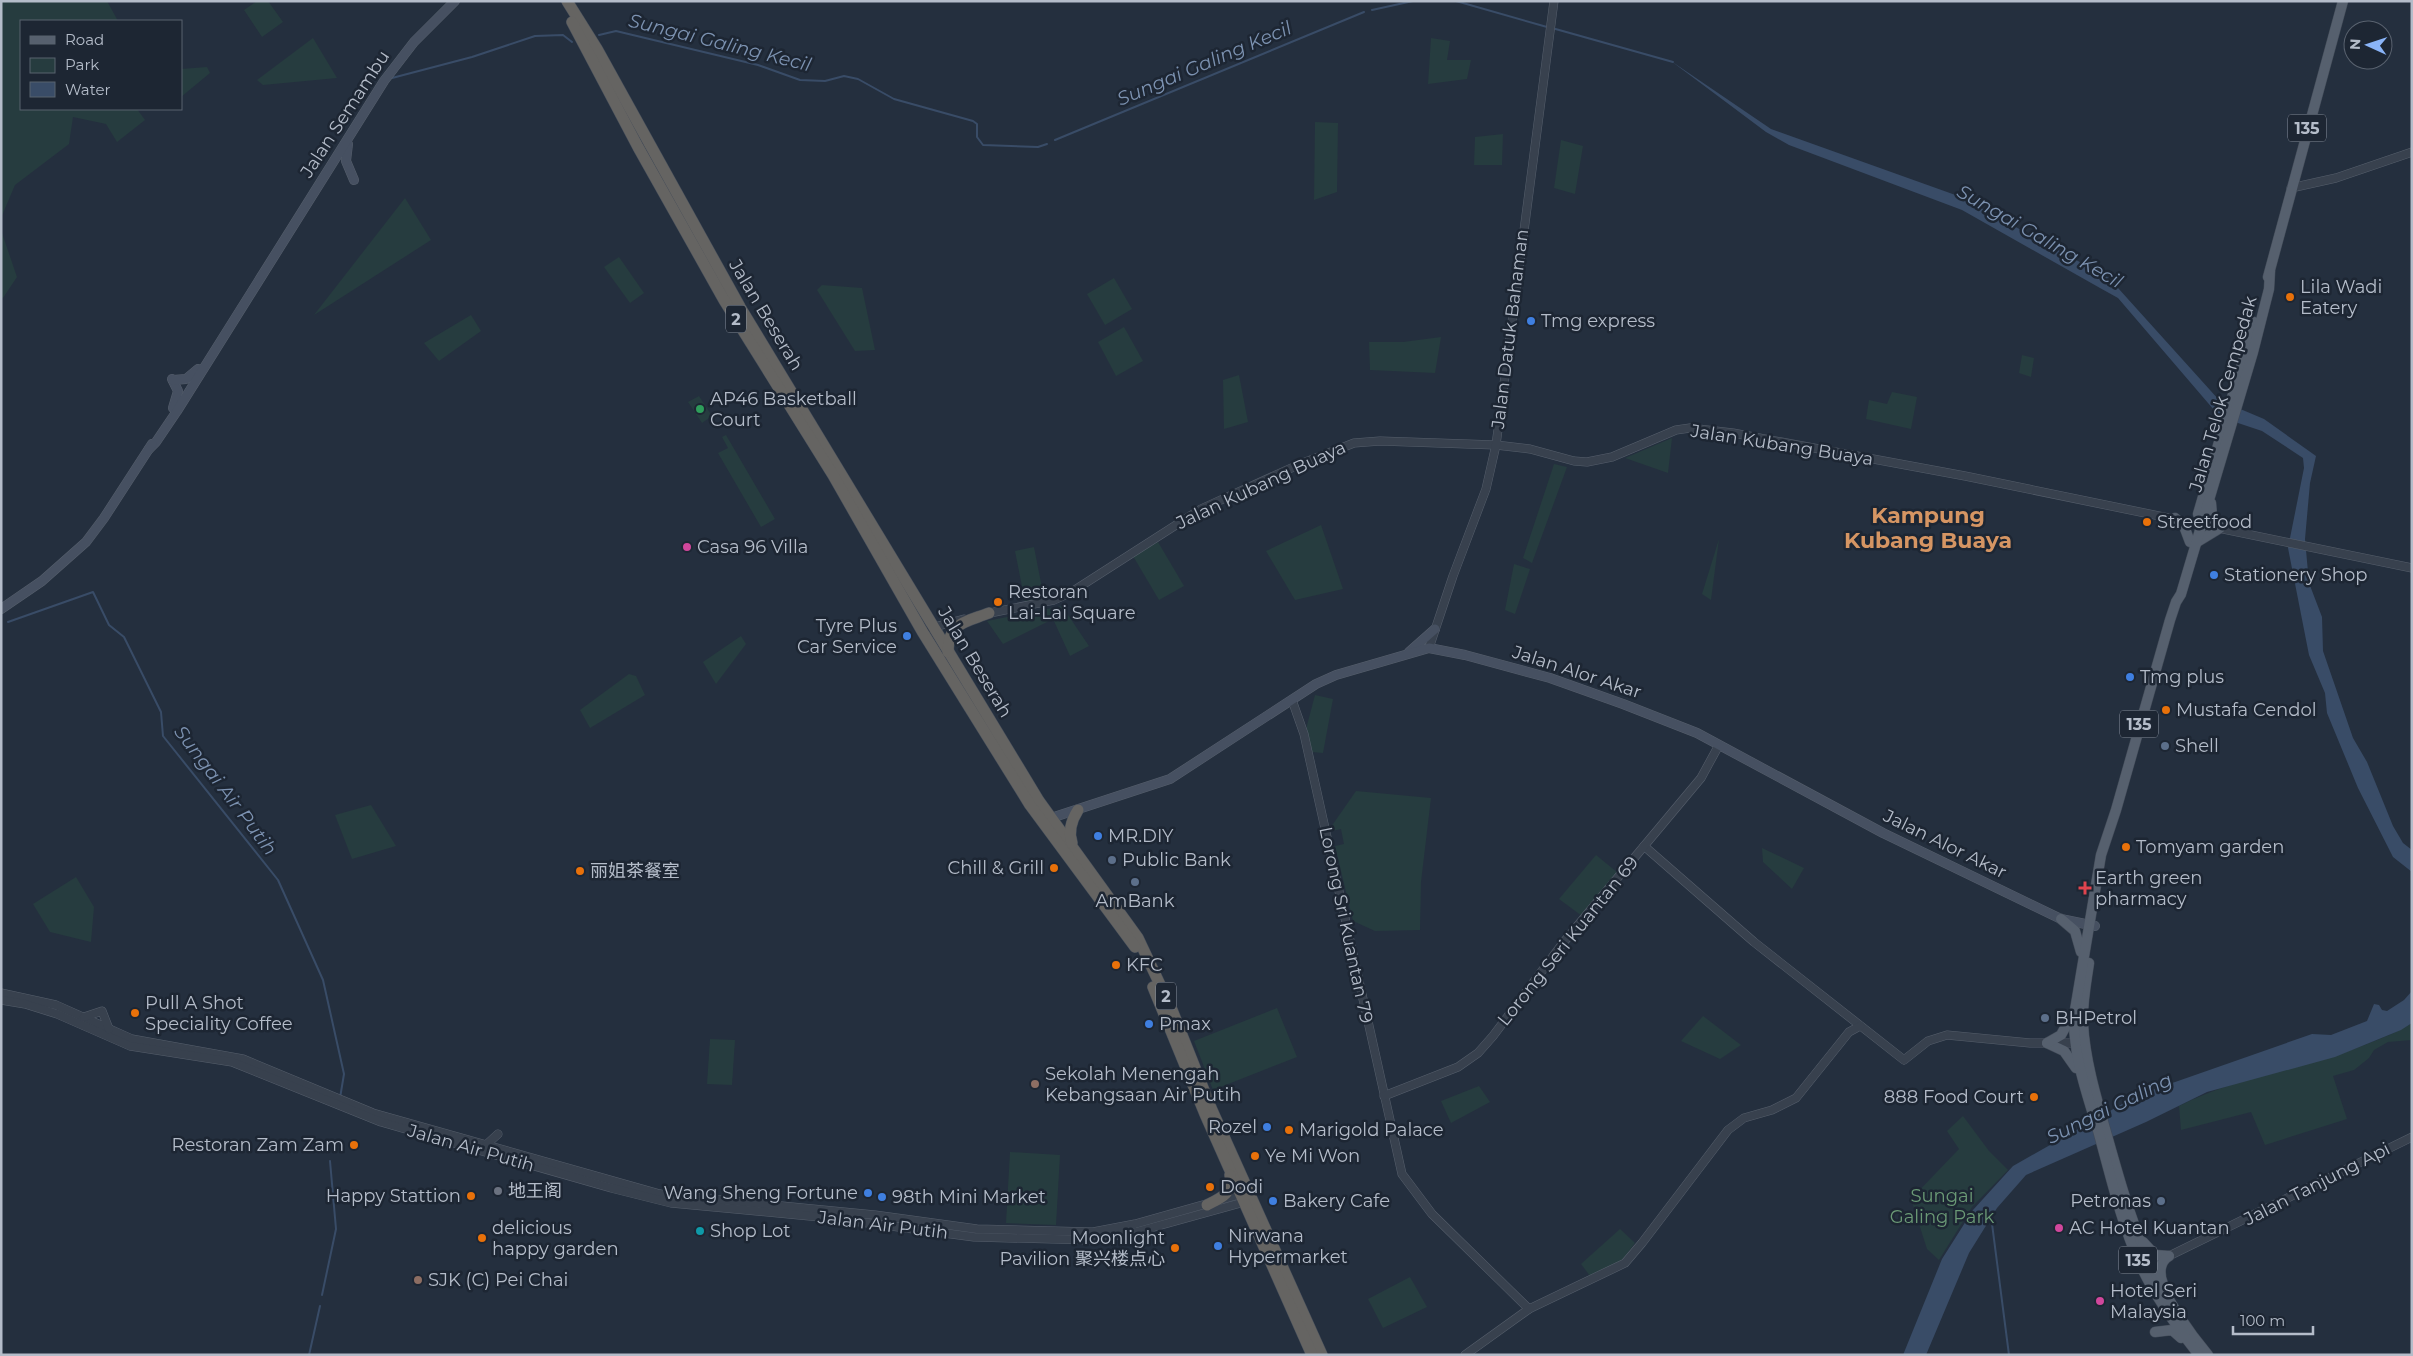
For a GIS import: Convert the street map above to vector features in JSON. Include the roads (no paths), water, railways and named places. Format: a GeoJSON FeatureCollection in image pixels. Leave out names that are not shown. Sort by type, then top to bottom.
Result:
{"type":"FeatureCollection","features":[{"type":"Feature","properties":{"kind":"highway","name":"Jalan Beserah"},"geometry":{"type":"LineString","coordinates":[[560,1],[724,300],[1046,820],[1133,942],[1228,1165],[1246,1197],[1322,1355]]}},
{"type":"Feature","properties":{"kind":"highway","name":"Jalan Beserah"},"geometry":{"type":"LineString","coordinates":[[567,1],[597,49],[731,292],[928,629],[948,652],[1046,820],[1075,850],[1133,930],[1149,958],[1312,1355]]}},
{"type":"Feature","properties":{"kind":"highway"},"geometry":{"type":"LineString","coordinates":[[948,652],[950,635],[957,626],[989,613]]}},
{"type":"Feature","properties":{"kind":"highway"},"geometry":{"type":"LineString","coordinates":[[1075,850],[1070,830],[1072,819],[1078,810]]}},
{"type":"Feature","properties":{"kind":"highway"},"geometry":{"type":"LineString","coordinates":[[1207,1205],[1222,1198],[1230,1190],[1232,1183],[1228,1165]]}},
{"type":"Feature","properties":{"kind":"main road","name":"Jalan Semambu"},"geometry":{"type":"LineString","coordinates":[[149,449],[156,442],[361,116],[400,58],[455,1]]}},
{"type":"Feature","properties":{"kind":"main road","name":"Jalan Telok Cempedak"},"geometry":{"type":"LineString","coordinates":[[2199,524],[2265,306],[2270,272],[2291,188],[2343,1]]}},
{"type":"Feature","properties":{"kind":"main road"},"geometry":{"type":"LineString","coordinates":[[354,180],[345,154],[361,116]]}},
{"type":"Feature","properties":{"kind":"main road","name":"Jalan Semambu"},"geometry":{"type":"LineString","coordinates":[[1,609],[42,581],[86,542],[104,518],[174,408],[188,390],[198,369],[264,266],[274,255]]}},
{"type":"Feature","properties":{"kind":"main road"},"geometry":{"type":"LineString","coordinates":[[174,408],[178,391],[173,380],[186,379],[198,369]]}},
{"type":"Feature","properties":{"kind":"main road","name":"Jalan Telok Cempedak"},"geometry":{"type":"LineString","coordinates":[[2199,524],[2211,497],[2229,422]]}},
{"type":"Feature","properties":{"kind":"main road"},"geometry":{"type":"LineString","coordinates":[[2175,518],[2184,526],[2194,542],[2220,528],[2212,516],[2211,497]]}},
{"type":"Feature","properties":{"kind":"main road","name":"135"},"geometry":{"type":"LineString","coordinates":[[2097,1113],[2084,1085],[2075,1043],[2075,1007],[2092,926],[2107,839],[2176,602],[2176,592],[2199,524]]}},
{"type":"Feature","properties":{"kind":"main road"},"geometry":{"type":"LineString","coordinates":[[1404,656],[1435,629]]}},
{"type":"Feature","properties":{"kind":"main road","name":"Jalan Alor Akar"},"geometry":{"type":"LineString","coordinates":[[1046,820],[1170,780],[1316,684],[1336,675],[1429,648],[1465,655],[1550,678],[1670,721],[1719,745],[1883,833],[2061,919],[2092,926]]}},
{"type":"Feature","properties":{"kind":"main road"},"geometry":{"type":"LineString","coordinates":[[2061,919],[2075,931],[2079,938],[2081,973]]}},
{"type":"Feature","properties":{"kind":"main road","name":"135"},"geometry":{"type":"LineString","coordinates":[[2092,926],[2084,1003],[2084,1035],[2097,1113],[2132,1244],[2153,1290],[2202,1355]]}},
{"type":"Feature","properties":{"kind":"main road"},"geometry":{"type":"LineString","coordinates":[[2047,1043],[2058,1038],[2064,1032],[2075,1007]]}},
{"type":"Feature","properties":{"kind":"main road"},"geometry":{"type":"LineString","coordinates":[[2047,1043],[2068,1054],[2084,1085]]}},
{"type":"Feature","properties":{"kind":"main road"},"geometry":{"type":"LineString","coordinates":[[2075,1043],[2082,1047],[2091,1071]]}},
{"type":"Feature","properties":{"kind":"main road","name":"135"},"geometry":{"type":"LineString","coordinates":[[2108,1152],[2136,1234],[2149,1264],[2202,1355]]}},
{"type":"Feature","properties":{"kind":"main road"},"geometry":{"type":"LineString","coordinates":[[2136,1234],[2150,1252],[2161,1257],[2168,1256]]}},
{"type":"Feature","properties":{"kind":"main road"},"geometry":{"type":"LineString","coordinates":[[2168,1256],[2163,1260],[2160,1272],[2168,1298]]}},
{"type":"Feature","properties":{"kind":"main road"},"geometry":{"type":"LineString","coordinates":[[2153,1290],[2165,1321],[2155,1332],[2167,1329],[2175,1332],[2202,1355]]}},
{"type":"Feature","properties":{"kind":"street","name":"Jalan Datuk Bahaman"},"geometry":{"type":"LineString","coordinates":[[1429,648],[1486,489],[1496,445],[1554,1]]}},
{"type":"Feature","properties":{"kind":"street"},"geometry":{"type":"LineString","coordinates":[[2291,188],[2336,178],[2412,152]]}},
{"type":"Feature","properties":{"kind":"street","name":"Jalan Kubang Buaya"},"geometry":{"type":"LineString","coordinates":[[928,629],[989,613],[1054,600],[1070,593],[1201,509],[1298,465],[1354,443],[1380,441],[1496,445],[1530,449],[1574,461],[1596,462],[1676,430],[1705,429],[1965,476],[2412,568]]}},
{"type":"Feature","properties":{"kind":"street","name":"Lorong Sri Kuantan 79"},"geometry":{"type":"LineString","coordinates":[[1292,700],[1304,734],[1402,1174],[1421,1201],[1530,1309]]}},
{"type":"Feature","properties":{"kind":"street","name":"Lorong Seri Kuantan 69"},"geometry":{"type":"LineString","coordinates":[[1384,1096],[1458,1067],[1478,1053],[1563,943],[1701,778],[1719,745]]}},
{"type":"Feature","properties":{"kind":"street"},"geometry":{"type":"LineString","coordinates":[[1644,846],[1754,942],[1904,1060],[1928,1041],[1942,1035],[2047,1043],[2075,1043]]}},
{"type":"Feature","properties":{"kind":"street","name":"Jalan Air Putih"},"geometry":{"type":"LineString","coordinates":[[1,993],[42,1001],[140,1041],[242,1059],[373,1112],[514,1154],[660,1194],[875,1215],[977,1229],[1093,1232],[1246,1197]]}},
{"type":"Feature","properties":{"kind":"street","name":"Jalan Air Putih"},"geometry":{"type":"LineString","coordinates":[[1,1000],[25,1004],[57,1014],[130,1046],[232,1062],[381,1122],[671,1204],[830,1218],[1003,1240],[1090,1240],[1107,1238],[1246,1197]]}},
{"type":"Feature","properties":{"kind":"street"},"geometry":{"type":"LineString","coordinates":[[84,1017],[102,1011],[109,1029]]}},
{"type":"Feature","properties":{"kind":"street"},"geometry":{"type":"LineString","coordinates":[[1465,1355],[1530,1309],[1625,1263],[1728,1130],[1744,1118],[1772,1110],[1796,1098],[1849,1032],[1860,1026]]}},
{"type":"Feature","properties":{"kind":"street"},"geometry":{"type":"LineString","coordinates":[[486,1145],[498,1134]]}},
{"type":"Feature","properties":{"kind":"street","name":"Jalan Tanjung Api"},"geometry":{"type":"LineString","coordinates":[[2168,1256],[2412,1137]]}},
{"type":"Feature","properties":{"kind":"street"},"geometry":{"type":"LineString","coordinates":[[514,1154],[518,1162]]}},
{"type":"Feature","properties":{"kind":"water"},"geometry":{"type":"Polygon","coordinates":[[[1671,61],[1771,129],[1961,197],[2109,278],[2219,400],[2264,419],[2316,456],[2310,483],[2305,539],[2309,583],[2322,617],[2323,651],[2353,738],[2367,762],[2393,826],[2403,843],[2412,850],[2412,872],[2393,857],[2358,788],[2327,713],[2325,693],[2309,655],[2288,548],[2304,468],[2303,458],[2262,431],[2220,417],[2118,298],[1962,210],[1789,145],[1766,132],[1671,61]]]}},
{"type":"Feature","properties":{"kind":"water"},"geometry":{"type":"Polygon","coordinates":[[[2412,991],[2412,1023],[2401,1030],[2335,1057],[2207,1092],[2146,1122],[2026,1175],[1997,1208],[1969,1253],[1926,1355],[1903,1355],[1942,1259],[1973,1210],[2013,1166],[2138,1095],[2312,1034],[2331,1035],[2367,1021],[2374,1004],[2387,1011],[2404,1000],[2412,991]]]}},
{"type":"Feature","properties":{"kind":"waterway","name":"Sungai Galing Kecil"},"geometry":{"type":"LineString","coordinates":[[1372,10],[1413,1]]}},
{"type":"Feature","properties":{"kind":"waterway","name":"Sungai Galing Kecil"},"geometry":{"type":"LineString","coordinates":[[1456,1],[1547,27]]}},
{"type":"Feature","properties":{"kind":"waterway","name":"Sungai Galing Kecil"},"geometry":{"type":"LineString","coordinates":[[1055,140],[1364,12]]}},
{"type":"Feature","properties":{"kind":"waterway","name":"Sungai Galing Kecil"},"geometry":{"type":"LineString","coordinates":[[1552,28],[1673,62]]}},
{"type":"Feature","properties":{"kind":"waterway","name":"Sungai Galing Kecil"},"geometry":{"type":"LineString","coordinates":[[599,35],[616,31],[758,65],[800,80],[825,81],[844,76],[858,79],[894,99],[973,121],[977,124],[977,137],[983,145],[1038,147],[1047,144]]}},
{"type":"Feature","properties":{"kind":"waterway","name":"Sungai Galing Kecil"},"geometry":{"type":"LineString","coordinates":[[392,78],[472,57],[535,36],[563,35],[572,42]]}},
{"type":"Feature","properties":{"kind":"waterway","name":"Sungai Air Putih"},"geometry":{"type":"LineString","coordinates":[[8,622],[93,592],[109,625],[124,637],[161,712],[163,736],[278,880],[323,980],[344,1074],[340,1098]]}},
{"type":"Feature","properties":{"kind":"waterway","name":"Sungai Air Putih"},"geometry":{"type":"LineString","coordinates":[[322,1295],[336,1229],[330,1161]]}},
{"type":"Feature","properties":{"kind":"waterway"},"geometry":{"type":"LineString","coordinates":[[1991,1216],[2009,1355]]}},
{"type":"Feature","properties":{"kind":"waterway","name":"Sungai Air Putih"},"geometry":{"type":"LineString","coordinates":[[309,1355],[320,1306]]}},
{"type":"Feature","properties":{"kind":"place","name":"Lila Wadi Eatery"},"geometry":{"type":"Point","coordinates":[2290,297]}},
{"type":"Feature","properties":{"kind":"place","name":"Tmg express"},"geometry":{"type":"Point","coordinates":[1531,321]}},
{"type":"Feature","properties":{"kind":"place","name":"AP46 Basketball Court"},"geometry":{"type":"Point","coordinates":[700,409]}},
{"type":"Feature","properties":{"kind":"place","name":"Streetfood"},"geometry":{"type":"Point","coordinates":[2147,522]}},
{"type":"Feature","properties":{"kind":"place","name":"Casa 96 Villa"},"geometry":{"type":"Point","coordinates":[687,547]}},
{"type":"Feature","properties":{"kind":"place","name":"Stationery Shop"},"geometry":{"type":"Point","coordinates":[2214,575]}},
{"type":"Feature","properties":{"kind":"place","name":"Restoran Lai-Lai Square"},"geometry":{"type":"Point","coordinates":[998,602]}},
{"type":"Feature","properties":{"kind":"place","name":"Tyre Plus Car Service"},"geometry":{"type":"Point","coordinates":[907,636]}},
{"type":"Feature","properties":{"kind":"place","name":"Tmg plus"},"geometry":{"type":"Point","coordinates":[2130,677]}},
{"type":"Feature","properties":{"kind":"place","name":"Mustafa Cendol"},"geometry":{"type":"Point","coordinates":[2166,710]}},
{"type":"Feature","properties":{"kind":"place","name":"Shell"},"geometry":{"type":"Point","coordinates":[2165,746]}},
{"type":"Feature","properties":{"kind":"place","name":"MR.DIY"},"geometry":{"type":"Point","coordinates":[1098,836]}},
{"type":"Feature","properties":{"kind":"place","name":"Tomyam garden"},"geometry":{"type":"Point","coordinates":[2126,847]}},
{"type":"Feature","properties":{"kind":"place","name":"Public Bank"},"geometry":{"type":"Point","coordinates":[1112,860]}},
{"type":"Feature","properties":{"kind":"place","name":"Chill & Grill"},"geometry":{"type":"Point","coordinates":[1054,868]}},
{"type":"Feature","properties":{"kind":"place","name":"丽姐茶餐室"},"geometry":{"type":"Point","coordinates":[580,871]}},
{"type":"Feature","properties":{"kind":"place","name":"AmBank"},"geometry":{"type":"Point","coordinates":[1135,882]}},
{"type":"Feature","properties":{"kind":"place","name":"Earth green pharmacy"},"geometry":{"type":"Point","coordinates":[2085,888]}},
{"type":"Feature","properties":{"kind":"place","name":"KFC"},"geometry":{"type":"Point","coordinates":[1116,965]}},
{"type":"Feature","properties":{"kind":"place","name":"Pull A Shot Speciality Coffee"},"geometry":{"type":"Point","coordinates":[135,1013]}},
{"type":"Feature","properties":{"kind":"place","name":"BHPetrol"},"geometry":{"type":"Point","coordinates":[2045,1018]}},
{"type":"Feature","properties":{"kind":"place","name":"Pmax"},"geometry":{"type":"Point","coordinates":[1149,1024]}},
{"type":"Feature","properties":{"kind":"place","name":"Sekolah Menengah Kebangsaan Air Putih"},"geometry":{"type":"Point","coordinates":[1035,1084]}},
{"type":"Feature","properties":{"kind":"place","name":"888 Food Court"},"geometry":{"type":"Point","coordinates":[2034,1097]}},
{"type":"Feature","properties":{"kind":"place","name":"Rozel"},"geometry":{"type":"Point","coordinates":[1267,1127]}},
{"type":"Feature","properties":{"kind":"place","name":"Marigold Palace"},"geometry":{"type":"Point","coordinates":[1289,1130]}},
{"type":"Feature","properties":{"kind":"place","name":"Restoran Zam Zam"},"geometry":{"type":"Point","coordinates":[354,1145]}},
{"type":"Feature","properties":{"kind":"place","name":"Ye Mi Won"},"geometry":{"type":"Point","coordinates":[1255,1156]}},
{"type":"Feature","properties":{"kind":"place","name":"Dodi"},"geometry":{"type":"Point","coordinates":[1210,1187]}},
{"type":"Feature","properties":{"kind":"place","name":"地王阁"},"geometry":{"type":"Point","coordinates":[498,1191]}},
{"type":"Feature","properties":{"kind":"place","name":"Wang Sheng Fortune"},"geometry":{"type":"Point","coordinates":[868,1193]}},
{"type":"Feature","properties":{"kind":"place","name":"Happy Stattion"},"geometry":{"type":"Point","coordinates":[471,1196]}},
{"type":"Feature","properties":{"kind":"place","name":"98th Mini Market"},"geometry":{"type":"Point","coordinates":[882,1197]}},
{"type":"Feature","properties":{"kind":"place","name":"Bakery Cafe"},"geometry":{"type":"Point","coordinates":[1273,1201]}},
{"type":"Feature","properties":{"kind":"place","name":"Petronas"},"geometry":{"type":"Point","coordinates":[2161,1201]}},
{"type":"Feature","properties":{"kind":"place","name":"AC Hotel Kuantan"},"geometry":{"type":"Point","coordinates":[2059,1228]}},
{"type":"Feature","properties":{"kind":"place","name":"Shop Lot"},"geometry":{"type":"Point","coordinates":[700,1231]}},
{"type":"Feature","properties":{"kind":"place","name":"delicious happy garden"},"geometry":{"type":"Point","coordinates":[482,1238]}},
{"type":"Feature","properties":{"kind":"place","name":"Nirwana Hypermarket"},"geometry":{"type":"Point","coordinates":[1218,1246]}},
{"type":"Feature","properties":{"kind":"place","name":"Moonlight Pavilion 聚兴楼点心"},"geometry":{"type":"Point","coordinates":[1175,1248]}},
{"type":"Feature","properties":{"kind":"place","name":"SJK (C) Pei Chai"},"geometry":{"type":"Point","coordinates":[418,1280]}},
{"type":"Feature","properties":{"kind":"place","name":"Hotel Seri Malaysia"},"geometry":{"type":"Point","coordinates":[2100,1301]}},
{"type":"Feature","properties":{"kind":"district","name":"Kampung Kubang Buaya"},"geometry":{"type":"Point","coordinates":[1928,528]}},
{"type":"Feature","properties":{"kind":"water label","name":"Sungai Galing"},"geometry":{"type":"Point","coordinates":[2109,1108]}},
{"type":"Feature","properties":{"kind":"park label","name":"Sungai Galing Park"},"geometry":{"type":"Point","coordinates":[1942,1206]}}]}
